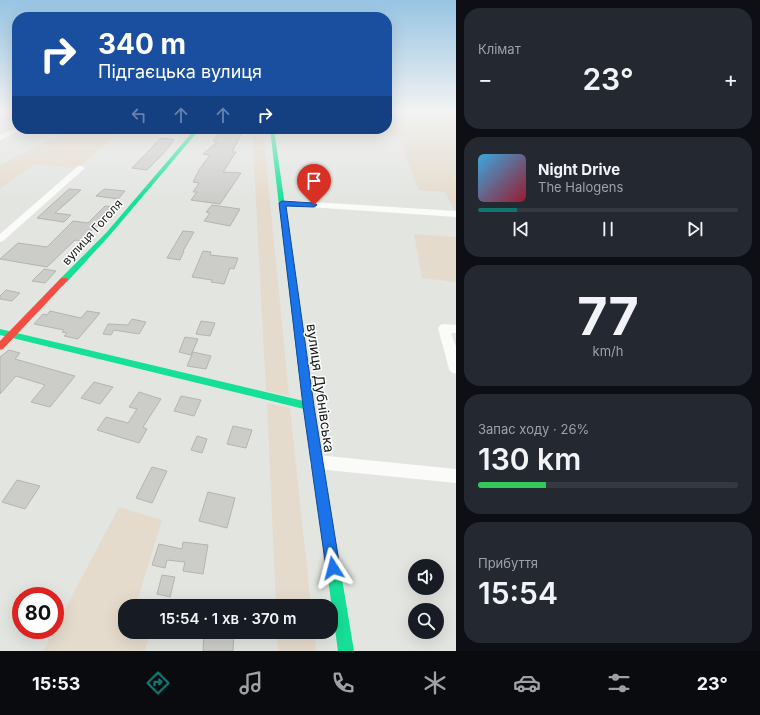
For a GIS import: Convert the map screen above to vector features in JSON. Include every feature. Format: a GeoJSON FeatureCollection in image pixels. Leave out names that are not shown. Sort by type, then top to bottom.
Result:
{"type":"FeatureCollection","features":[{"type":"Feature","properties":{"kind":"main road","name":"вулиця Гоголя"},"geometry":{"type":"LineString","coordinates":[[0,347],[108,234],[188,140]]}},
{"type":"Feature","properties":{"kind":"main road","name":"вулиця Дубнівська"},"geometry":{"type":"LineString","coordinates":[[274,140],[308,406],[346,651]]}},
{"type":"Feature","properties":{"kind":"main road"},"geometry":{"type":"LineString","coordinates":[[0,332],[308,406]]}},
{"type":"Feature","properties":{"kind":"street"},"geometry":{"type":"LineString","coordinates":[[0,239],[81,168]]}},
{"type":"Feature","properties":{"kind":"street"},"geometry":{"type":"LineString","coordinates":[[282,203],[456,214]]}},
{"type":"Feature","properties":{"kind":"street"},"geometry":{"type":"LineString","coordinates":[[456,329],[444,328],[456,369]]}},
{"type":"Feature","properties":{"kind":"street"},"geometry":{"type":"LineString","coordinates":[[317,462],[456,476]]}},
{"type":"Feature","properties":{"kind":"shaded area"},"geometry":{"type":"Polygon","coordinates":[[[49,140],[110,140],[77,169],[35,164],[0,189],[0,165],[49,140]]]}},
{"type":"Feature","properties":{"kind":"shaded area"},"geometry":{"type":"Polygon","coordinates":[[[253,140],[264,140],[289,396],[266,391],[253,140]]]}},
{"type":"Feature","properties":{"kind":"shaded area"},"geometry":{"type":"Polygon","coordinates":[[[401,140],[456,140],[456,176],[454,176],[456,179],[456,210],[454,210],[445,192],[419,190],[401,140]]]}},
{"type":"Feature","properties":{"kind":"shaded area"},"geometry":{"type":"Polygon","coordinates":[[[414,234],[456,237],[456,282],[422,278],[414,234]]]}},
{"type":"Feature","properties":{"kind":"shaded area"},"geometry":{"type":"Polygon","coordinates":[[[267,403],[290,408],[310,599],[276,599],[267,403]]]}},
{"type":"Feature","properties":{"kind":"shaded area"},"geometry":{"type":"Polygon","coordinates":[[[119,507],[162,520],[138,599],[118,599],[118,639],[148,639],[145,651],[43,651],[49,639],[64,639],[64,611],[119,507]]]}},
{"type":"Feature","properties":{"kind":"shaded area"},"geometry":{"type":"Polygon","coordinates":[[[277,639],[315,639],[316,651],[278,651],[277,639]]]}},
{"type":"Feature","properties":{"kind":"building"},"geometry":{"type":"Polygon","coordinates":[[[159,140],[174,140],[147,170],[132,168],[159,140]]]}},
{"type":"Feature","properties":{"kind":"building"},"geometry":{"type":"Polygon","coordinates":[[[238,140],[232,152],[236,152],[223,172],[241,173],[220,204],[191,200],[197,192],[193,192],[199,183],[193,182],[199,170],[210,155],[203,154],[217,142],[213,141],[238,140]]]}},
{"type":"Feature","properties":{"kind":"building"},"geometry":{"type":"Polygon","coordinates":[[[69,189],[81,190],[55,213],[71,215],[64,222],[37,218],[69,189]]]}},
{"type":"Feature","properties":{"kind":"building"},"geometry":{"type":"Polygon","coordinates":[[[104,189],[125,191],[118,199],[96,196],[104,189]]]}},
{"type":"Feature","properties":{"kind":"building"},"geometry":{"type":"Polygon","coordinates":[[[212,205],[240,209],[230,226],[204,221],[210,213],[206,212],[212,205]]]}},
{"type":"Feature","properties":{"kind":"building"},"geometry":{"type":"Polygon","coordinates":[[[105,206],[117,207],[81,241],[75,240],[47,267],[0,259],[18,243],[47,247],[73,221],[88,223],[105,206]]]}},
{"type":"Feature","properties":{"kind":"building"},"geometry":{"type":"Polygon","coordinates":[[[183,231],[194,232],[183,251],[180,260],[167,258],[183,231]]]}},
{"type":"Feature","properties":{"kind":"building"},"geometry":{"type":"Polygon","coordinates":[[[203,251],[211,252],[210,255],[238,258],[234,269],[230,268],[224,284],[211,282],[212,280],[192,277],[203,251]]]}},
{"type":"Feature","properties":{"kind":"building"},"geometry":{"type":"Polygon","coordinates":[[[44,269],[56,271],[45,283],[32,281],[44,269]]]}},
{"type":"Feature","properties":{"kind":"building"},"geometry":{"type":"Polygon","coordinates":[[[6,290],[20,293],[12,301],[0,299],[0,296],[6,290]]]}},
{"type":"Feature","properties":{"kind":"building"},"geometry":{"type":"Polygon","coordinates":[[[50,311],[81,318],[87,311],[100,313],[78,339],[64,336],[67,333],[62,332],[64,330],[34,324],[43,314],[47,315],[50,311]]]}},
{"type":"Feature","properties":{"kind":"building"},"geometry":{"type":"Polygon","coordinates":[[[132,319],[146,322],[139,334],[114,330],[111,335],[103,334],[108,324],[128,325],[132,319]]]}},
{"type":"Feature","properties":{"kind":"building"},"geometry":{"type":"Polygon","coordinates":[[[201,321],[215,323],[210,336],[196,334],[201,321]]]}},
{"type":"Feature","properties":{"kind":"building"},"geometry":{"type":"Polygon","coordinates":[[[185,337],[198,339],[191,355],[179,352],[185,337]]]}},
{"type":"Feature","properties":{"kind":"building"},"geometry":{"type":"Polygon","coordinates":[[[9,350],[20,353],[15,359],[75,376],[50,407],[31,402],[45,385],[16,376],[0,394],[0,357],[9,350]]]}},
{"type":"Feature","properties":{"kind":"building"},"geometry":{"type":"Polygon","coordinates":[[[193,352],[211,356],[206,369],[187,366],[193,352]]]}},
{"type":"Feature","properties":{"kind":"building"},"geometry":{"type":"Polygon","coordinates":[[[94,382],[113,387],[100,404],[81,398],[94,382]]]}},
{"type":"Feature","properties":{"kind":"building"},"geometry":{"type":"Polygon","coordinates":[[[139,392],[161,399],[143,427],[147,429],[139,443],[97,430],[106,417],[128,423],[137,409],[129,407],[139,392]]]}},
{"type":"Feature","properties":{"kind":"building"},"geometry":{"type":"Polygon","coordinates":[[[181,396],[201,400],[194,416],[174,411],[181,396]]]}},
{"type":"Feature","properties":{"kind":"building"},"geometry":{"type":"Polygon","coordinates":[[[233,426],[252,430],[246,448],[227,444],[233,426]]]}},
{"type":"Feature","properties":{"kind":"building"},"geometry":{"type":"Polygon","coordinates":[[[197,436],[207,439],[202,453],[191,450],[197,436]]]}},
{"type":"Feature","properties":{"kind":"building"},"geometry":{"type":"Polygon","coordinates":[[[152,467],[167,471],[152,503],[136,498],[152,467]]]}},
{"type":"Feature","properties":{"kind":"building"},"geometry":{"type":"Polygon","coordinates":[[[17,480],[40,486],[25,509],[2,502],[17,480]]]}},
{"type":"Feature","properties":{"kind":"building"},"geometry":{"type":"Polygon","coordinates":[[[208,492],[235,498],[227,528],[199,521],[208,492]]]}},
{"type":"Feature","properties":{"kind":"building"},"geometry":{"type":"Polygon","coordinates":[[[183,542],[208,545],[203,574],[183,571],[185,562],[167,560],[165,568],[152,565],[159,544],[182,549],[183,542]]]}},
{"type":"Feature","properties":{"kind":"building"},"geometry":{"type":"Polygon","coordinates":[[[162,575],[175,577],[170,597],[157,594],[162,575]]]}},
{"type":"Feature","properties":{"kind":"building"},"geometry":{"type":"Polygon","coordinates":[[[204,639],[234,639],[233,651],[203,651],[204,639]]]}},
{"type":"Feature","properties":{"kind":"traffic: fast"},"geometry":{"type":"LineString","coordinates":[[64,280],[108,234],[188,140]]}},
{"type":"Feature","properties":{"kind":"traffic: fast"},"geometry":{"type":"LineString","coordinates":[[273,140],[304,375]]}},
{"type":"Feature","properties":{"kind":"traffic: fast"},"geometry":{"type":"LineString","coordinates":[[0,332],[308,406]]}},
{"type":"Feature","properties":{"kind":"traffic: fast"},"geometry":{"type":"LineString","coordinates":[[323,500],[346,651]]}},
{"type":"Feature","properties":{"kind":"traffic: slow"},"geometry":{"type":"LineString","coordinates":[[304,375],[323,500]]}},
{"type":"Feature","properties":{"kind":"traffic: jam"},"geometry":{"type":"LineString","coordinates":[[0,347],[64,280]]}},
{"type":"Feature","properties":{"kind":"route"},"geometry":{"type":"LineString","coordinates":[[314,205],[282,203],[308,406],[333,568]]}}]}
